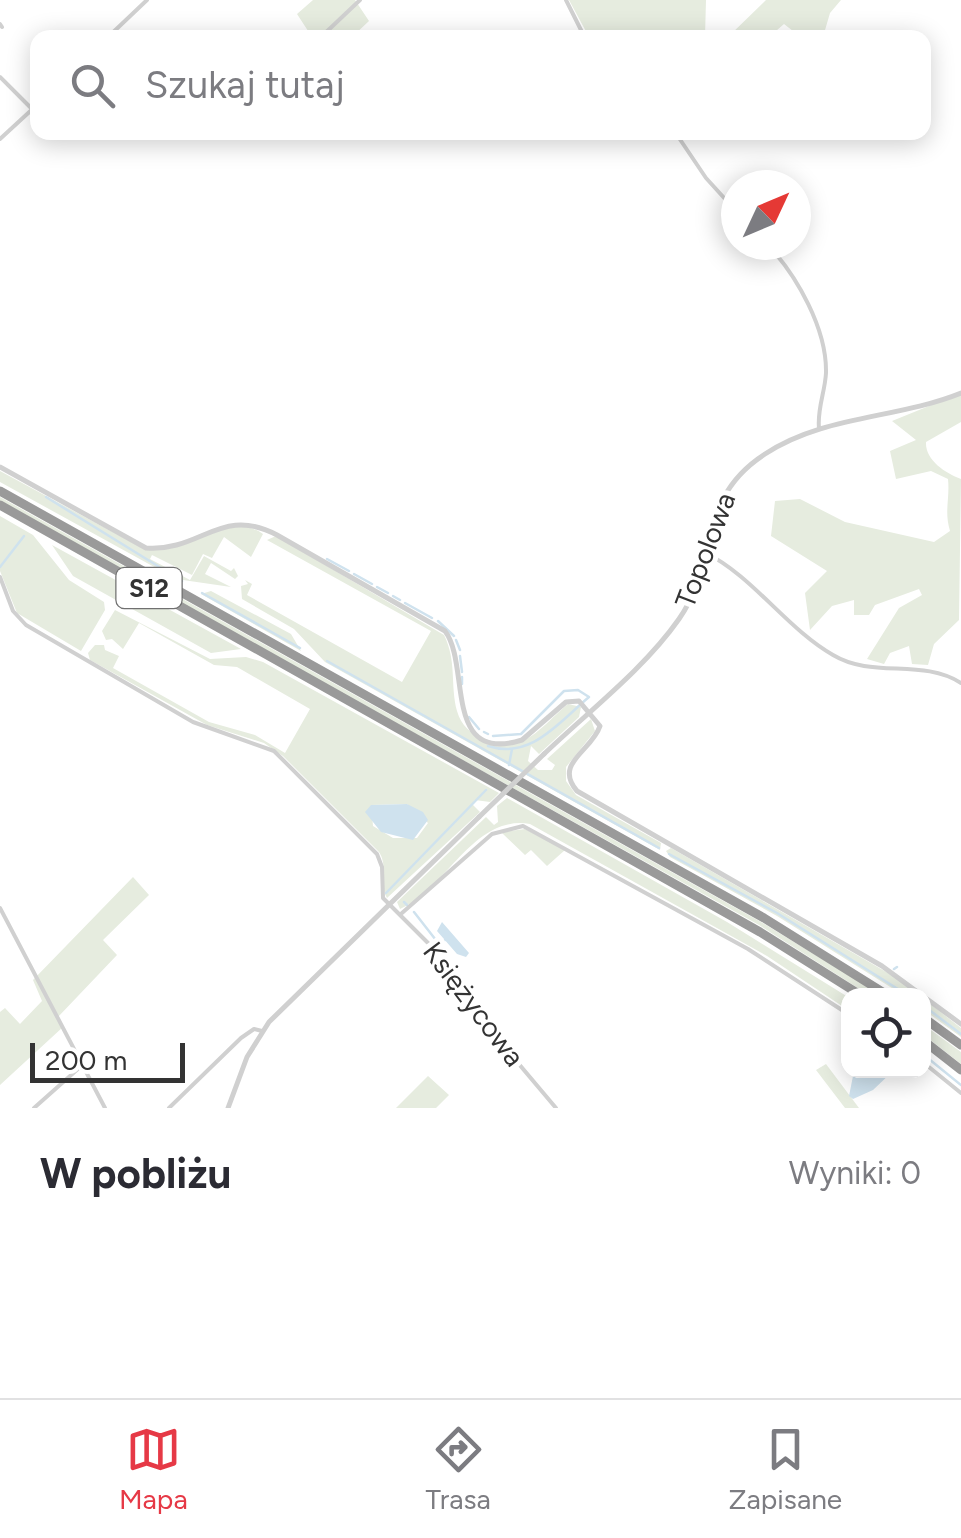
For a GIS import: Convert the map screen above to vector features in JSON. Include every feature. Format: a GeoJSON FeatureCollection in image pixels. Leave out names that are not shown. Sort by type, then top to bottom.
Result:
{"type":"FeatureCollection","features":[{"type":"Feature","properties":{"kind":"highway","name":"S12"},"geometry":{"type":"LineString","coordinates":[[0,490],[764,918],[876,988]]}},
{"type":"Feature","properties":{"kind":"highway","name":"S12"},"geometry":{"type":"LineString","coordinates":[[0,506],[760,932],[849,988]]}},
{"type":"Feature","properties":{"kind":"highway"},"geometry":{"type":"LineString","coordinates":[[931,1023],[961,1045]]}},
{"type":"Feature","properties":{"kind":"highway"},"geometry":{"type":"LineString","coordinates":[[931,1046],[961,1070]]}},
{"type":"Feature","properties":{"kind":"street"},"geometry":{"type":"LineString","coordinates":[[116,30],[147,0]]}},
{"type":"Feature","properties":{"kind":"street"},"geometry":{"type":"LineString","coordinates":[[328,30],[360,0]]}},
{"type":"Feature","properties":{"kind":"street"},"geometry":{"type":"LineString","coordinates":[[566,0],[582,30]]}},
{"type":"Feature","properties":{"kind":"street"},"geometry":{"type":"LineString","coordinates":[[0,77],[30,107]]}},
{"type":"Feature","properties":{"kind":"street"},"geometry":{"type":"LineString","coordinates":[[0,140],[30,111]]}},
{"type":"Feature","properties":{"kind":"street"},"geometry":{"type":"LineString","coordinates":[[680,140],[721,194]]}},
{"type":"Feature","properties":{"kind":"street"},"geometry":{"type":"LineString","coordinates":[[779,260],[797,284],[823,350],[826,373],[819,428]]}},
{"type":"Feature","properties":{"kind":"street","name":"Topolowa"},"geometry":{"type":"LineString","coordinates":[[389,904],[677,622],[693,592],[719,500],[736,477],[768,451],[819,428],[914,409],[961,393]]}},
{"type":"Feature","properties":{"kind":"street"},"geometry":{"type":"LineString","coordinates":[[0,468],[146,548],[168,547],[239,522],[255,524],[277,535],[446,633],[456,652],[462,714],[475,732],[495,742],[526,739],[570,699],[588,711],[599,730],[570,766],[569,779],[577,792],[906,982],[961,1024]]}},
{"type":"Feature","properties":{"kind":"street"},"geometry":{"type":"LineString","coordinates":[[704,552],[833,655],[874,670],[933,671],[961,682]]}},
{"type":"Feature","properties":{"kind":"street"},"geometry":{"type":"LineString","coordinates":[[0,577],[13,611],[26,625],[193,722],[274,751],[377,854],[382,866],[380,892],[389,904],[262,1031],[228,1108]]}},
{"type":"Feature","properties":{"kind":"street"},"geometry":{"type":"LineString","coordinates":[[402,913],[496,831],[511,826],[528,827],[748,949],[841,1009]]}},
{"type":"Feature","properties":{"kind":"street","name":"Księżycowa"},"geometry":{"type":"LineString","coordinates":[[389,904],[451,967],[485,1024],[556,1108]]}},
{"type":"Feature","properties":{"kind":"street"},"geometry":{"type":"LineString","coordinates":[[0,908],[105,1108]]}},
{"type":"Feature","properties":{"kind":"street"},"geometry":{"type":"LineString","coordinates":[[169,1108],[240,1038],[250,1031],[262,1031]]}},
{"type":"Feature","properties":{"kind":"street"},"geometry":{"type":"LineString","coordinates":[[34,1108],[81,1068]]}},
{"type":"Feature","properties":{"kind":"street"},"geometry":{"type":"LineString","coordinates":[[931,1069],[961,1093]]}},
{"type":"Feature","properties":{"kind":"shaded area"},"geometry":{"type":"Polygon","coordinates":[[[313,0],[355,0],[369,21],[359,30],[307,30],[297,14],[313,0]]]}},
{"type":"Feature","properties":{"kind":"shaded area"},"geometry":{"type":"Polygon","coordinates":[[[569,0],[706,0],[705,30],[585,30],[569,0]]]}},
{"type":"Feature","properties":{"kind":"shaded area"},"geometry":{"type":"Polygon","coordinates":[[[766,0],[841,0],[830,13],[825,30],[792,30],[784,24],[777,30],[735,30],[766,0]]]}},
{"type":"Feature","properties":{"kind":"shaded area"},"geometry":{"type":"Polygon","coordinates":[[[961,393],[961,422],[926,442],[932,460],[961,479],[959,620],[934,644],[928,665],[912,664],[909,646],[890,653],[884,664],[867,659],[899,608],[922,595],[919,589],[875,605],[869,615],[854,615],[854,600],[832,606],[810,630],[805,593],[827,571],[771,536],[775,501],[800,499],[845,522],[934,542],[950,531],[948,479],[931,471],[896,479],[890,451],[916,440],[892,421],[961,393]]]}},
{"type":"Feature","properties":{"kind":"shaded area"},"geometry":{"type":"Polygon","coordinates":[[[0,471],[144,549],[174,547],[236,527],[263,534],[251,557],[224,537],[212,558],[203,554],[192,575],[152,555],[150,559],[190,580],[204,556],[231,571],[234,568],[238,576],[235,579],[211,563],[205,574],[231,587],[176,579],[0,482],[0,471]]]}},
{"type":"Feature","properties":{"kind":"shaded area"},"geometry":{"type":"Polygon","coordinates":[[[0,497],[761,922],[869,988],[858,988],[759,925],[0,502],[0,497]]]}},
{"type":"Feature","properties":{"kind":"shaded area"},"geometry":{"type":"Polygon","coordinates":[[[0,516],[33,535],[69,580],[104,602],[105,610],[81,651],[17,613],[0,571],[0,516]]]}},
{"type":"Feature","properties":{"kind":"shaded area"},"geometry":{"type":"Polygon","coordinates":[[[276,536],[444,635],[451,654],[457,711],[478,737],[497,744],[520,742],[568,704],[581,707],[579,717],[539,754],[531,746],[528,761],[538,770],[552,770],[555,765],[547,759],[591,719],[595,731],[566,767],[566,781],[576,795],[661,843],[660,850],[325,662],[294,629],[242,599],[241,586],[248,584],[245,580],[252,584],[247,595],[402,682],[431,631],[267,540],[276,536]]]}},
{"type":"Feature","properties":{"kind":"shaded area"},"geometry":{"type":"Polygon","coordinates":[[[52,545],[241,649],[211,653],[73,576],[52,545]]]}},
{"type":"Feature","properties":{"kind":"shaded area"},"geometry":{"type":"Polygon","coordinates":[[[211,591],[291,634],[301,651],[201,594],[211,591]]]}},
{"type":"Feature","properties":{"kind":"shaded area"},"geometry":{"type":"Polygon","coordinates":[[[115,610],[210,659],[246,657],[263,662],[499,793],[490,802],[475,800],[472,804],[480,812],[387,898],[379,852],[283,756],[264,743],[207,725],[90,660],[88,653],[95,645],[104,645],[105,650],[119,656],[113,668],[209,722],[255,735],[285,753],[310,709],[237,667],[214,665],[139,623],[123,649],[112,639],[106,640],[102,631],[115,610]],[[407,804],[371,805],[373,826],[393,838],[417,838],[428,823],[407,804]]]}},
{"type":"Feature","properties":{"kind":"shaded area"},"geometry":{"type":"Polygon","coordinates":[[[507,798],[727,922],[841,993],[841,1005],[767,956],[530,824],[510,824],[492,830],[432,886],[400,909],[397,902],[486,817],[494,825],[498,822],[497,806],[507,798]]]}},
{"type":"Feature","properties":{"kind":"shaded area"},"geometry":{"type":"Polygon","coordinates":[[[525,829],[565,850],[547,866],[531,850],[525,855],[501,832],[525,829]]]}},
{"type":"Feature","properties":{"kind":"shaded area"},"geometry":{"type":"Polygon","coordinates":[[[671,848],[910,988],[892,988],[777,916],[670,857],[666,851],[671,848]]]}},
{"type":"Feature","properties":{"kind":"shaded area"},"geometry":{"type":"Polygon","coordinates":[[[133,877],[149,895],[103,940],[117,955],[58,1017],[63,1027],[0,1085],[0,1012],[5,1008],[20,1024],[42,1001],[33,980],[133,877]]]}},
{"type":"Feature","properties":{"kind":"shaded area"},"geometry":{"type":"Polygon","coordinates":[[[931,1004],[961,1028],[961,1037],[931,1015],[931,1004]]]}},
{"type":"Feature","properties":{"kind":"shaded area"},"geometry":{"type":"Polygon","coordinates":[[[931,1030],[961,1052],[961,1064],[931,1040],[931,1030]]]}},
{"type":"Feature","properties":{"kind":"shaded area"},"geometry":{"type":"Polygon","coordinates":[[[826,1064],[859,1108],[845,1108],[816,1070],[826,1064]]]}},
{"type":"Feature","properties":{"kind":"shaded area"},"geometry":{"type":"Polygon","coordinates":[[[428,1076],[449,1095],[436,1108],[396,1108],[428,1076]]]}},
{"type":"Feature","properties":{"kind":"water"},"geometry":{"type":"Polygon","coordinates":[[[407,804],[423,812],[428,820],[413,840],[381,832],[365,812],[371,805],[407,804]]]}},
{"type":"Feature","properties":{"kind":"water"},"geometry":{"type":"Polygon","coordinates":[[[442,922],[469,953],[466,957],[457,954],[437,931],[442,922]]]}},
{"type":"Feature","properties":{"kind":"water"},"geometry":{"type":"Polygon","coordinates":[[[853,1078],[886,1078],[873,1090],[853,1099],[849,1096],[853,1078]]]}},
{"type":"Feature","properties":{"kind":"waterway"},"geometry":{"type":"LineString","coordinates":[[46,497],[182,581]]}},
{"type":"Feature","properties":{"kind":"waterway"},"geometry":{"type":"LineString","coordinates":[[0,567],[24,536]]}},
{"type":"Feature","properties":{"kind":"waterway"},"geometry":{"type":"LineString","coordinates":[[327,559],[349,571]]}},
{"type":"Feature","properties":{"kind":"waterway"},"geometry":{"type":"LineString","coordinates":[[354,574],[372,584]]}},
{"type":"Feature","properties":{"kind":"waterway"},"geometry":{"type":"LineString","coordinates":[[377,587],[388,593]]}},
{"type":"Feature","properties":{"kind":"waterway"},"geometry":{"type":"LineString","coordinates":[[202,593],[300,648]]}},
{"type":"Feature","properties":{"kind":"waterway"},"geometry":{"type":"LineString","coordinates":[[393,596],[400,600]]}},
{"type":"Feature","properties":{"kind":"waterway"},"geometry":{"type":"LineString","coordinates":[[405,603],[432,618]]}},
{"type":"Feature","properties":{"kind":"waterway"},"geometry":{"type":"LineString","coordinates":[[438,621],[454,636]]}},
{"type":"Feature","properties":{"kind":"waterway"},"geometry":{"type":"LineString","coordinates":[[456,640],[460,650]]}},
{"type":"Feature","properties":{"kind":"waterway"},"geometry":{"type":"LineString","coordinates":[[460,656],[462,672]]}},
{"type":"Feature","properties":{"kind":"waterway"},"geometry":{"type":"LineString","coordinates":[[327,661],[659,848]]}},
{"type":"Feature","properties":{"kind":"waterway"},"geometry":{"type":"LineString","coordinates":[[462,677],[462,684]]}},
{"type":"Feature","properties":{"kind":"waterway"},"geometry":{"type":"LineString","coordinates":[[488,746],[518,748],[531,743],[589,697],[578,690],[564,691],[521,734],[493,736]]}},
{"type":"Feature","properties":{"kind":"waterway"},"geometry":{"type":"LineString","coordinates":[[469,717],[479,729]]}},
{"type":"Feature","properties":{"kind":"waterway"},"geometry":{"type":"LineString","coordinates":[[484,732],[488,734]]}},
{"type":"Feature","properties":{"kind":"waterway"},"geometry":{"type":"LineString","coordinates":[[509,765],[512,749]]}},
{"type":"Feature","properties":{"kind":"waterway"},"geometry":{"type":"LineString","coordinates":[[386,893],[486,790]]}},
{"type":"Feature","properties":{"kind":"waterway"},"geometry":{"type":"LineString","coordinates":[[669,854],[777,913],[896,988]]}},
{"type":"Feature","properties":{"kind":"waterway"},"geometry":{"type":"LineString","coordinates":[[404,902],[407,905]]}},
{"type":"Feature","properties":{"kind":"waterway"},"geometry":{"type":"LineString","coordinates":[[414,912],[439,944],[445,940]]}},
{"type":"Feature","properties":{"kind":"waterway"},"geometry":{"type":"LineString","coordinates":[[931,1011],[961,1034]]}},
{"type":"Feature","properties":{"kind":"waterway"},"geometry":{"type":"LineString","coordinates":[[931,1061],[961,1085]]}}]}
